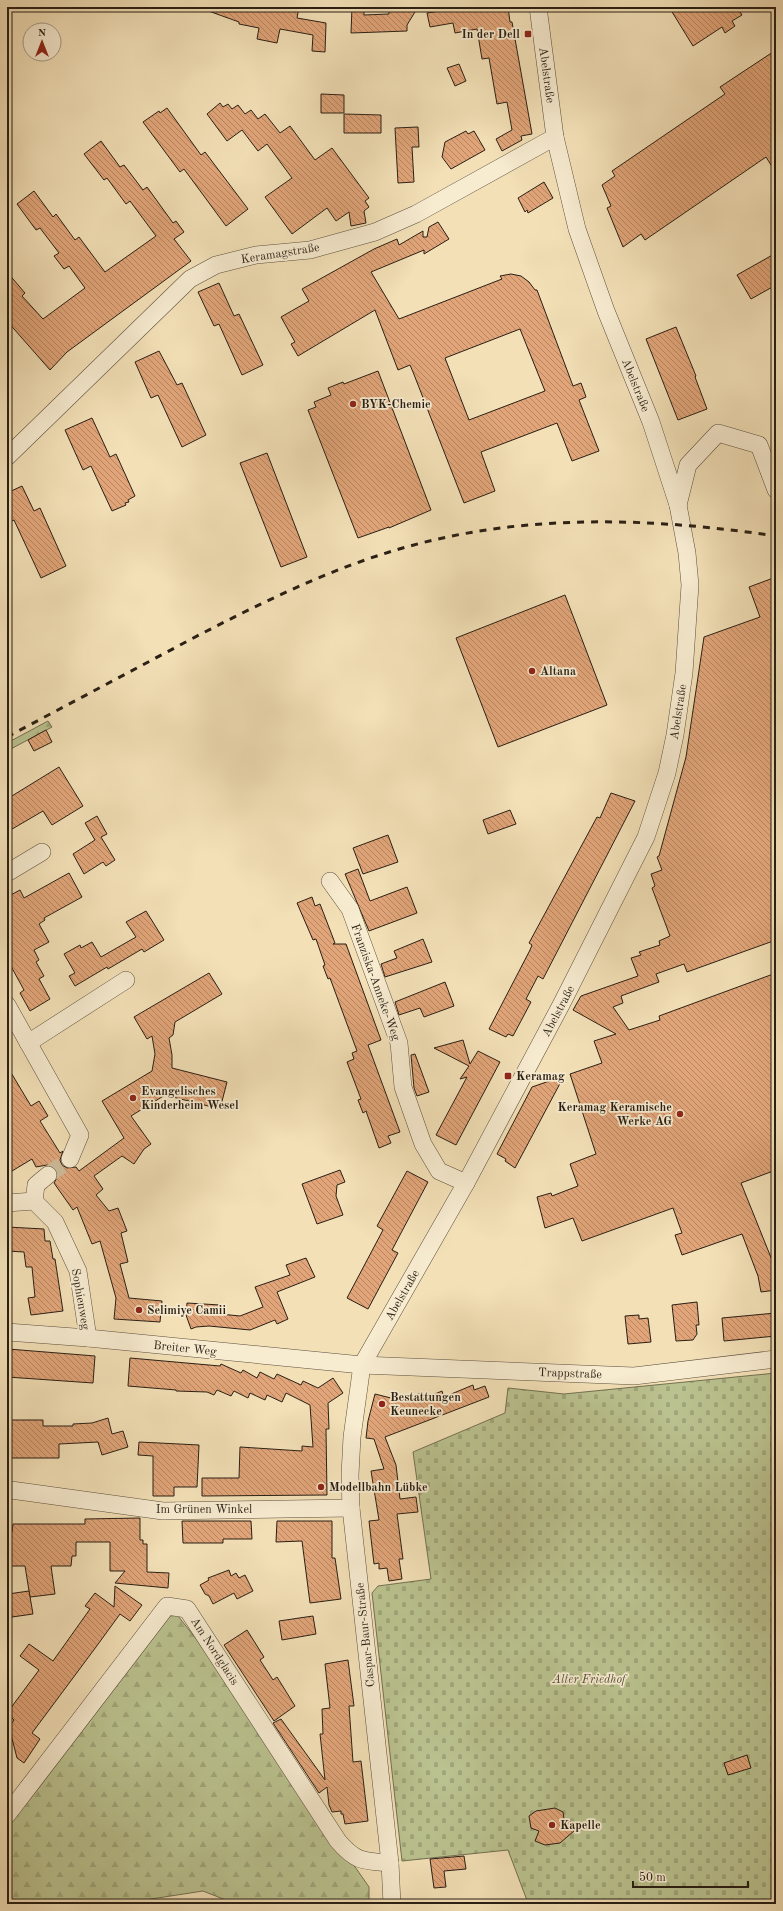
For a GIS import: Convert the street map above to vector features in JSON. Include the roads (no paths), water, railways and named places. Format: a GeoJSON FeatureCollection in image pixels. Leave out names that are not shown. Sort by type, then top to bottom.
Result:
{"type":"FeatureCollection","features":[{"type":"Feature","properties":{"kind":"street","name":"Abelstraße"},"geometry":{"type":"LineString","coordinates":[[362,1365],[466,1183],[561,1005],[646,837],[664,780],[675,735],[684,673],[689,611],[688,565],[678,505],[651,422],[606,311],[577,229],[555,137],[538,7]]}},
{"type":"Feature","properties":{"kind":"street","name":"Keramagstraße"},"geometry":{"type":"LineString","coordinates":[[7,456],[190,279],[216,265],[256,255],[310,250],[375,232],[416,214],[555,137]]}},
{"type":"Feature","properties":{"kind":"street"},"geometry":{"type":"LineString","coordinates":[[678,505],[688,465],[718,433],[759,445],[776,490]]}},
{"type":"Feature","properties":{"kind":"street"},"geometry":{"type":"LineString","coordinates":[[7,873],[42,852]]}},
{"type":"Feature","properties":{"kind":"street","name":"Franziska-Anneke-Weg"},"geometry":{"type":"LineString","coordinates":[[330,881],[350,909],[399,1044],[403,1086],[423,1144],[439,1171],[466,1183]]}},
{"type":"Feature","properties":{"kind":"street"},"geometry":{"type":"LineString","coordinates":[[28,1043],[126,980]]}},
{"type":"Feature","properties":{"kind":"street"},"geometry":{"type":"LineString","coordinates":[[7,1005],[80,1135],[70,1159]]}},
{"type":"Feature","properties":{"kind":"street"},"geometry":{"type":"LineString","coordinates":[[7,1203],[34,1201],[36,1185],[48,1175]]}},
{"type":"Feature","properties":{"kind":"street","name":"Sophienweg"},"geometry":{"type":"LineString","coordinates":[[34,1201],[55,1222],[78,1270],[88,1338]]}},
{"type":"Feature","properties":{"kind":"street","name":"Breiter Weg"},"geometry":{"type":"LineString","coordinates":[[7,1332],[88,1338],[362,1365]]}},
{"type":"Feature","properties":{"kind":"street","name":"Trappstraße"},"geometry":{"type":"LineString","coordinates":[[362,1365],[634,1376],[776,1359]]}},
{"type":"Feature","properties":{"kind":"street","name":"Caspar-Baur-Straße"},"geometry":{"type":"LineString","coordinates":[[362,1365],[352,1437],[350,1475],[351,1508],[390,1863],[392,1904]]}},
{"type":"Feature","properties":{"kind":"street","name":"Im Grünen Winkel"},"geometry":{"type":"LineString","coordinates":[[11,1490],[163,1511],[351,1508]]}},
{"type":"Feature","properties":{"kind":"street","name":"Am Nordglacis"},"geometry":{"type":"LineString","coordinates":[[7,1815],[167,1606],[187,1609],[338,1841],[350,1854],[364,1861],[390,1863]]}},
{"type":"Feature","properties":{"kind":"tunnel"},"geometry":{"type":"LineString","coordinates":[[48,1175],[70,1159]]}},
{"type":"Feature","properties":{"kind":"railway"},"geometry":{"type":"LineString","coordinates":[[7,737],[250,609],[355,563],[410,546],[455,535],[501,528],[592,522],[684,525],[776,536]]}},
{"type":"Feature","properties":{"kind":"place","name":"In der Dell"},"geometry":{"type":"Point","coordinates":[528,34]}},
{"type":"Feature","properties":{"kind":"place","name":"BYK-Chemie"},"geometry":{"type":"Point","coordinates":[353,404]}},
{"type":"Feature","properties":{"kind":"place","name":"Altana"},"geometry":{"type":"Point","coordinates":[532,671]}},
{"type":"Feature","properties":{"kind":"place","name":"Keramag"},"geometry":{"type":"Point","coordinates":[508,1076]}},
{"type":"Feature","properties":{"kind":"place","name":"Evangelisches Kinderheim Wesel"},"geometry":{"type":"Point","coordinates":[133,1098]}},
{"type":"Feature","properties":{"kind":"place","name":"Keramag Keramische Werke AG"},"geometry":{"type":"Point","coordinates":[680,1114]}},
{"type":"Feature","properties":{"kind":"place","name":"Selimiye Camii"},"geometry":{"type":"Point","coordinates":[139,1310]}},
{"type":"Feature","properties":{"kind":"place","name":"Bestattungen Keunecke"},"geometry":{"type":"Point","coordinates":[382,1404]}},
{"type":"Feature","properties":{"kind":"place","name":"Modellbahn Lübke"},"geometry":{"type":"Point","coordinates":[321,1487]}},
{"type":"Feature","properties":{"kind":"place","name":"Kapelle"},"geometry":{"type":"Point","coordinates":[552,1825]}},
{"type":"Feature","properties":{"kind":"park label","name":"Alter Friedhof"},"geometry":{"type":"Point","coordinates":[589,1679]}}]}
